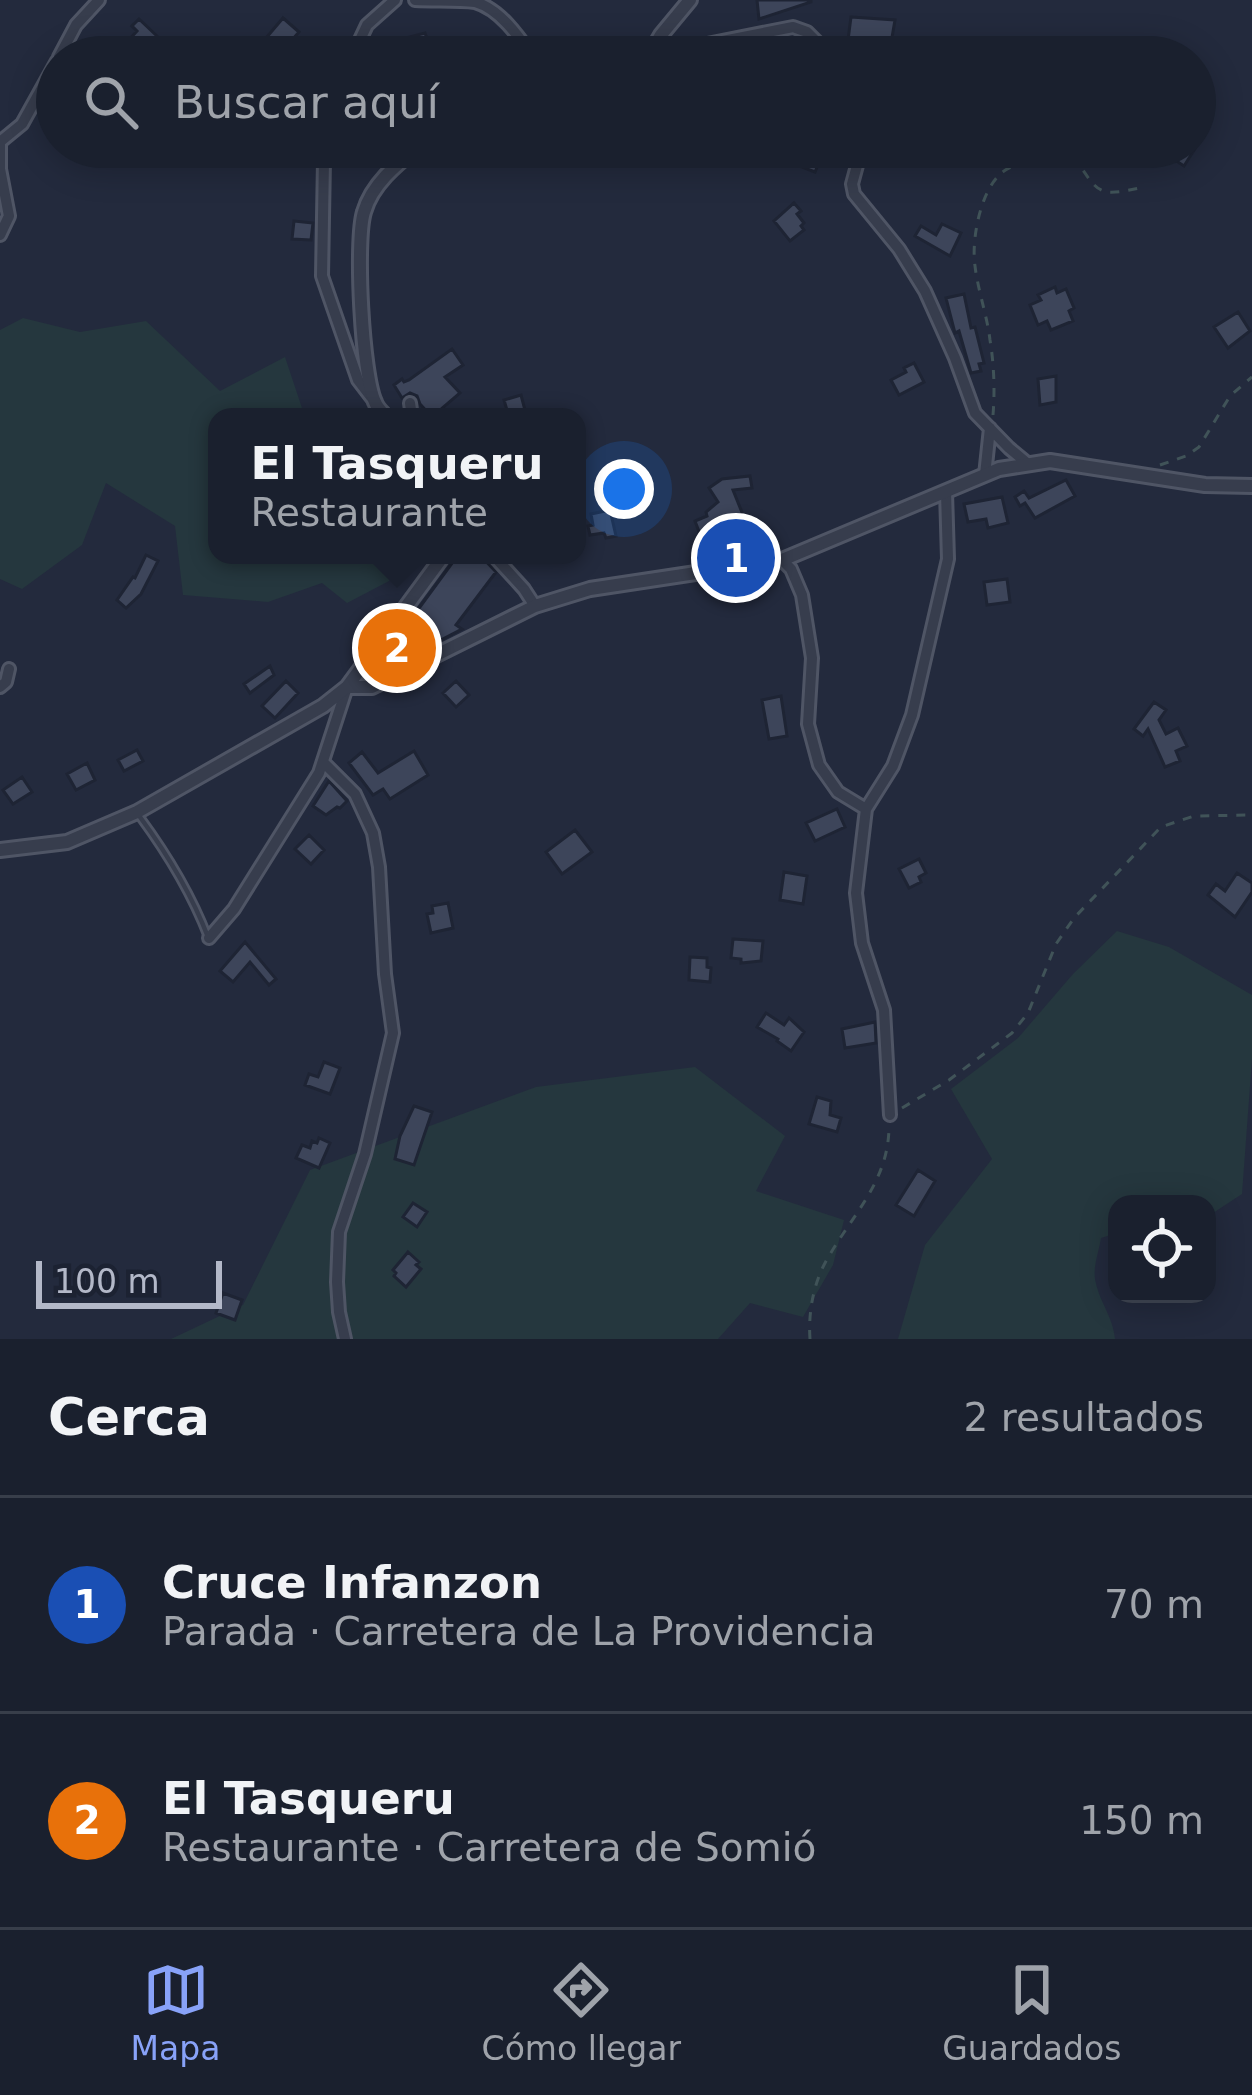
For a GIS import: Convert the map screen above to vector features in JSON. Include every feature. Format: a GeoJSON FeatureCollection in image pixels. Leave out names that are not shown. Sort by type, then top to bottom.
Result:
{"type":"FeatureCollection","features":[{"type":"Feature","properties":{"kind":"street"},"geometry":{"type":"LineString","coordinates":[[70,36],[99,0]]}},
{"type":"Feature","properties":{"kind":"street"},"geometry":{"type":"LineString","coordinates":[[362,36],[367,25],[395,0]]}},
{"type":"Feature","properties":{"kind":"street"},"geometry":{"type":"LineString","coordinates":[[415,0],[473,1],[488,8],[518,36]]}},
{"type":"Feature","properties":{"kind":"street"},"geometry":{"type":"LineString","coordinates":[[660,36],[690,0]]}},
{"type":"Feature","properties":{"kind":"street"},"geometry":{"type":"LineString","coordinates":[[748,36],[793,27],[811,36]]}},
{"type":"Feature","properties":{"kind":"street"},"geometry":{"type":"LineString","coordinates":[[0,235],[9,216],[0,143],[22,124],[36,99]]}},
{"type":"Feature","properties":{"kind":"street"},"geometry":{"type":"LineString","coordinates":[[324,168],[322,276],[358,380],[379,408]]}},
{"type":"Feature","properties":{"kind":"street"},"geometry":{"type":"LineString","coordinates":[[374,401],[362,330],[361,226],[370,196],[392,168]]}},
{"type":"Feature","properties":{"kind":"street"},"geometry":{"type":"LineString","coordinates":[[856,168],[854,194],[899,249],[925,291],[975,413],[1028,463]]}},
{"type":"Feature","properties":{"kind":"street"},"geometry":{"type":"LineString","coordinates":[[410,403],[411,408]]}},
{"type":"Feature","properties":{"kind":"street"},"geometry":{"type":"LineString","coordinates":[[985,475],[990,428]]}},
{"type":"Feature","properties":{"kind":"street"},"geometry":{"type":"LineString","coordinates":[[986,454],[1009,448]]}},
{"type":"Feature","properties":{"kind":"street"},"geometry":{"type":"LineString","coordinates":[[347,688],[372,687],[535,606],[590,589],[782,560],[999,469],[1028,463],[1073,463],[1205,485],[1252,486]]}},
{"type":"Feature","properties":{"kind":"street"},"geometry":{"type":"LineString","coordinates":[[890,1115],[884,1010],[862,944],[856,892],[866,809],[893,766],[911,715],[948,559],[946,492]]}},
{"type":"Feature","properties":{"kind":"street"},"geometry":{"type":"LineString","coordinates":[[782,560],[802,595],[812,658],[808,724],[820,765],[838,792],[866,809]]}},
{"type":"Feature","properties":{"kind":"street"},"geometry":{"type":"LineString","coordinates":[[0,850],[68,842],[137,812],[323,706],[347,688],[437,564]]}},
{"type":"Feature","properties":{"kind":"street"},"geometry":{"type":"LineString","coordinates":[[501,564],[535,606]]}},
{"type":"Feature","properties":{"kind":"street"},"geometry":{"type":"LineString","coordinates":[[0,687],[9,669]]}},
{"type":"Feature","properties":{"kind":"street"},"geometry":{"type":"LineString","coordinates":[[208,938],[234,908],[314,782],[347,688]]}},
{"type":"Feature","properties":{"kind":"street"},"geometry":{"type":"LineString","coordinates":[[323,762],[355,794],[373,833],[393,1033],[365,1154],[338,1232],[338,1297],[345,1339]]}},
{"type":"Feature","properties":{"kind":"lane"},"geometry":{"type":"LineString","coordinates":[[137,812],[168,854],[208,938]]}},
{"type":"Feature","properties":{"kind":"path"},"geometry":{"type":"LineString","coordinates":[[990,428],[994,410],[991,341],[974,264],[975,235],[994,182],[1010,168]]}},
{"type":"Feature","properties":{"kind":"path"},"geometry":{"type":"LineString","coordinates":[[1081,168],[1103,191],[1145,187]]}},
{"type":"Feature","properties":{"kind":"path"},"geometry":{"type":"LineString","coordinates":[[1153,476],[1160,465],[1186,457],[1199,447],[1230,396],[1252,377]]}},
{"type":"Feature","properties":{"kind":"path"},"geometry":{"type":"LineString","coordinates":[[810,1339],[808,1323],[816,1285],[889,1154],[890,1115],[949,1080],[1012,1033],[1028,1013],[1056,944],[1074,918],[1161,827],[1195,816],[1252,814]]}},
{"type":"Feature","properties":{"kind":"shaded area"},"geometry":{"type":"Polygon","coordinates":[[[23,318],[80,332],[146,321],[220,391],[285,357],[302,408],[208,408],[208,564],[403,564],[389,581],[347,603],[322,583],[268,602],[183,595],[175,526],[106,483],[82,545],[22,589],[0,579],[0,330],[23,318]]]}},
{"type":"Feature","properties":{"kind":"shaded area"},"geometry":{"type":"Polygon","coordinates":[[[1117,931],[1169,947],[1252,995],[1242,1194],[1216,1211],[1216,1195],[1108,1195],[1108,1236],[1101,1238],[1095,1274],[1115,1339],[898,1339],[925,1245],[992,1159],[951,1089],[1018,1038],[1117,931]]]}},
{"type":"Feature","properties":{"kind":"shaded area"},"geometry":{"type":"Polygon","coordinates":[[[695,1067],[785,1136],[756,1191],[844,1220],[833,1265],[803,1317],[750,1303],[718,1339],[171,1339],[243,1305],[310,1170],[536,1087],[695,1067]]]}},
{"type":"Feature","properties":{"kind":"building"},"geometry":{"type":"Polygon","coordinates":[[[757,0],[811,0],[811,2],[759,19],[757,0]]]}},
{"type":"Feature","properties":{"kind":"building"},"geometry":{"type":"Polygon","coordinates":[[[851,17],[895,20],[892,36],[849,36],[851,17]]]}},
{"type":"Feature","properties":{"kind":"building"},"geometry":{"type":"Polygon","coordinates":[[[283,18],[299,32],[295,36],[268,36],[283,18]]]}},
{"type":"Feature","properties":{"kind":"building"},"geometry":{"type":"Polygon","coordinates":[[[139,19],[157,36],[132,36],[137,31],[132,26],[139,19]]]}},
{"type":"Feature","properties":{"kind":"building"},"geometry":{"type":"Polygon","coordinates":[[[794,203],[801,211],[797,214],[804,230],[790,241],[774,221],[794,203]]]}},
{"type":"Feature","properties":{"kind":"building"},"geometry":{"type":"Polygon","coordinates":[[[294,221],[313,223],[311,240],[292,239],[294,221]]]}},
{"type":"Feature","properties":{"kind":"building"},"geometry":{"type":"Polygon","coordinates":[[[942,224],[961,233],[950,256],[915,236],[921,226],[936,235],[942,224]]]}},
{"type":"Feature","properties":{"kind":"building"},"geometry":{"type":"Polygon","coordinates":[[[1055,287],[1057,293],[1066,289],[1074,308],[1069,311],[1073,321],[1051,330],[1047,321],[1038,325],[1030,305],[1055,287]]]}},
{"type":"Feature","properties":{"kind":"building"},"geometry":{"type":"Polygon","coordinates":[[[964,294],[984,363],[979,364],[981,371],[971,373],[946,298],[964,294]]]}},
{"type":"Feature","properties":{"kind":"building"},"geometry":{"type":"Polygon","coordinates":[[[1238,312],[1250,331],[1228,348],[1214,327],[1238,312]]]}},
{"type":"Feature","properties":{"kind":"building"},"geometry":{"type":"Polygon","coordinates":[[[452,349],[463,365],[445,377],[460,393],[442,408],[424,408],[410,393],[402,398],[394,385],[409,380],[452,349]]]}},
{"type":"Feature","properties":{"kind":"building"},"geometry":{"type":"Polygon","coordinates":[[[914,363],[924,382],[899,395],[891,380],[914,363]]]}},
{"type":"Feature","properties":{"kind":"building"},"geometry":{"type":"Polygon","coordinates":[[[1056,376],[1056,402],[1040,405],[1038,379],[1056,376]]]}},
{"type":"Feature","properties":{"kind":"building"},"geometry":{"type":"Polygon","coordinates":[[[521,395],[524,408],[506,408],[504,400],[521,395]]]}},
{"type":"Feature","properties":{"kind":"building"},"geometry":{"type":"Polygon","coordinates":[[[750,476],[752,488],[733,490],[747,525],[703,542],[695,521],[707,516],[718,502],[709,488],[722,479],[750,476]]]}},
{"type":"Feature","properties":{"kind":"building"},"geometry":{"type":"Polygon","coordinates":[[[1066,480],[1075,496],[1035,518],[1015,497],[1024,491],[1029,498],[1066,480]]]}},
{"type":"Feature","properties":{"kind":"building"},"geometry":{"type":"Polygon","coordinates":[[[1002,497],[1008,523],[988,528],[986,519],[968,522],[964,504],[1002,497]]]}},
{"type":"Feature","properties":{"kind":"building"},"geometry":{"type":"Polygon","coordinates":[[[610,510],[616,536],[590,535],[591,514],[610,510]]]}},
{"type":"Feature","properties":{"kind":"building"},"geometry":{"type":"Polygon","coordinates":[[[146,555],[158,561],[141,594],[126,608],[117,600],[146,555]]]}},
{"type":"Feature","properties":{"kind":"building"},"geometry":{"type":"Polygon","coordinates":[[[451,564],[488,564],[496,572],[456,625],[462,629],[387,668],[381,660],[451,564]]]}},
{"type":"Feature","properties":{"kind":"building"},"geometry":{"type":"Polygon","coordinates":[[[1007,579],[1010,602],[987,605],[984,582],[1007,579]]]}},
{"type":"Feature","properties":{"kind":"building"},"geometry":{"type":"Polygon","coordinates":[[[270,666],[274,675],[250,693],[244,684],[270,666]]]}},
{"type":"Feature","properties":{"kind":"building"},"geometry":{"type":"Polygon","coordinates":[[[286,681],[298,693],[275,718],[262,706],[286,681]]]}},
{"type":"Feature","properties":{"kind":"building"},"geometry":{"type":"Polygon","coordinates":[[[456,681],[469,695],[456,707],[443,693],[456,681]]]}},
{"type":"Feature","properties":{"kind":"building"},"geometry":{"type":"Polygon","coordinates":[[[781,696],[787,736],[769,739],[762,700],[781,696]]]}},
{"type":"Feature","properties":{"kind":"building"},"geometry":{"type":"Polygon","coordinates":[[[1154,702],[1166,710],[1159,720],[1166,734],[1178,728],[1187,746],[1176,751],[1180,761],[1165,767],[1148,729],[1143,736],[1134,729],[1154,702]]]}},
{"type":"Feature","properties":{"kind":"building"},"geometry":{"type":"Polygon","coordinates":[[[137,750],[143,761],[124,771],[118,760],[137,750]]]}},
{"type":"Feature","properties":{"kind":"building"},"geometry":{"type":"Polygon","coordinates":[[[414,751],[428,775],[390,799],[383,789],[373,795],[349,763],[362,752],[378,773],[414,751]]]}},
{"type":"Feature","properties":{"kind":"building"},"geometry":{"type":"Polygon","coordinates":[[[87,763],[95,780],[76,790],[67,774],[87,763]]]}},
{"type":"Feature","properties":{"kind":"building"},"geometry":{"type":"Polygon","coordinates":[[[22,777],[32,792],[13,804],[3,790],[22,777]]]}},
{"type":"Feature","properties":{"kind":"building"},"geometry":{"type":"Polygon","coordinates":[[[329,781],[347,801],[326,815],[313,806],[329,781]]]}},
{"type":"Feature","properties":{"kind":"building"},"geometry":{"type":"Polygon","coordinates":[[[837,809],[845,827],[815,841],[806,823],[837,809]]]}},
{"type":"Feature","properties":{"kind":"building"},"geometry":{"type":"Polygon","coordinates":[[[575,830],[592,852],[562,874],[546,852],[575,830]]]}},
{"type":"Feature","properties":{"kind":"building"},"geometry":{"type":"Polygon","coordinates":[[[309,835],[324,850],[311,864],[295,849],[309,835]]]}},
{"type":"Feature","properties":{"kind":"building"},"geometry":{"type":"Polygon","coordinates":[[[919,859],[926,873],[909,888],[899,869],[919,859]]]}},
{"type":"Feature","properties":{"kind":"building"},"geometry":{"type":"Polygon","coordinates":[[[784,872],[807,876],[803,904],[780,900],[784,872]]]}},
{"type":"Feature","properties":{"kind":"building"},"geometry":{"type":"Polygon","coordinates":[[[1237,873],[1252,883],[1252,892],[1235,917],[1208,895],[1216,884],[1225,891],[1237,873]]]}},
{"type":"Feature","properties":{"kind":"building"},"geometry":{"type":"Polygon","coordinates":[[[448,903],[453,928],[431,933],[427,914],[433,913],[432,906],[448,903]]]}},
{"type":"Feature","properties":{"kind":"building"},"geometry":{"type":"Polygon","coordinates":[[[733,939],[763,941],[761,961],[741,963],[731,958],[733,939]]]}},
{"type":"Feature","properties":{"kind":"building"},"geometry":{"type":"Polygon","coordinates":[[[245,942],[276,979],[269,985],[250,962],[233,982],[220,971],[245,942]]]}},
{"type":"Feature","properties":{"kind":"building"},"geometry":{"type":"Polygon","coordinates":[[[690,957],[707,958],[710,982],[689,980],[690,957]]]}},
{"type":"Feature","properties":{"kind":"building"},"geometry":{"type":"Polygon","coordinates":[[[766,1013],[784,1025],[789,1018],[804,1032],[791,1051],[757,1027],[766,1013]]]}},
{"type":"Feature","properties":{"kind":"building"},"geometry":{"type":"Polygon","coordinates":[[[875,1022],[876,1043],[845,1048],[842,1029],[875,1022]]]}},
{"type":"Feature","properties":{"kind":"building"},"geometry":{"type":"Polygon","coordinates":[[[324,1062],[340,1068],[330,1094],[305,1085],[309,1074],[318,1077],[324,1062]]]}},
{"type":"Feature","properties":{"kind":"building"},"geometry":{"type":"Polygon","coordinates":[[[817,1097],[831,1101],[830,1115],[841,1118],[837,1132],[809,1124],[817,1097]]]}},
{"type":"Feature","properties":{"kind":"building"},"geometry":{"type":"Polygon","coordinates":[[[414,1106],[432,1112],[414,1165],[395,1159],[414,1106]]]}},
{"type":"Feature","properties":{"kind":"building"},"geometry":{"type":"Polygon","coordinates":[[[319,1138],[330,1143],[319,1168],[296,1158],[302,1145],[310,1148],[319,1138]]]}},
{"type":"Feature","properties":{"kind":"building"},"geometry":{"type":"Polygon","coordinates":[[[918,1170],[935,1181],[914,1216],[896,1205],[918,1170]]]}},
{"type":"Feature","properties":{"kind":"building"},"geometry":{"type":"Polygon","coordinates":[[[413,1203],[427,1212],[417,1227],[403,1217],[413,1203]]]}},
{"type":"Feature","properties":{"kind":"building"},"geometry":{"type":"Polygon","coordinates":[[[408,1252],[421,1269],[406,1287],[393,1270],[408,1252]]]}},
{"type":"Feature","properties":{"kind":"building"},"geometry":{"type":"Polygon","coordinates":[[[223,1293],[242,1300],[235,1320],[216,1313],[223,1293]]]}},
{"type":"Feature","properties":{"kind":"place","name":"Cruce Infanzon"},"geometry":{"type":"Point","coordinates":[736,558]}},
{"type":"Feature","properties":{"kind":"place","name":"El Tasqueru"},"geometry":{"type":"Point","coordinates":[397,648]}}]}
